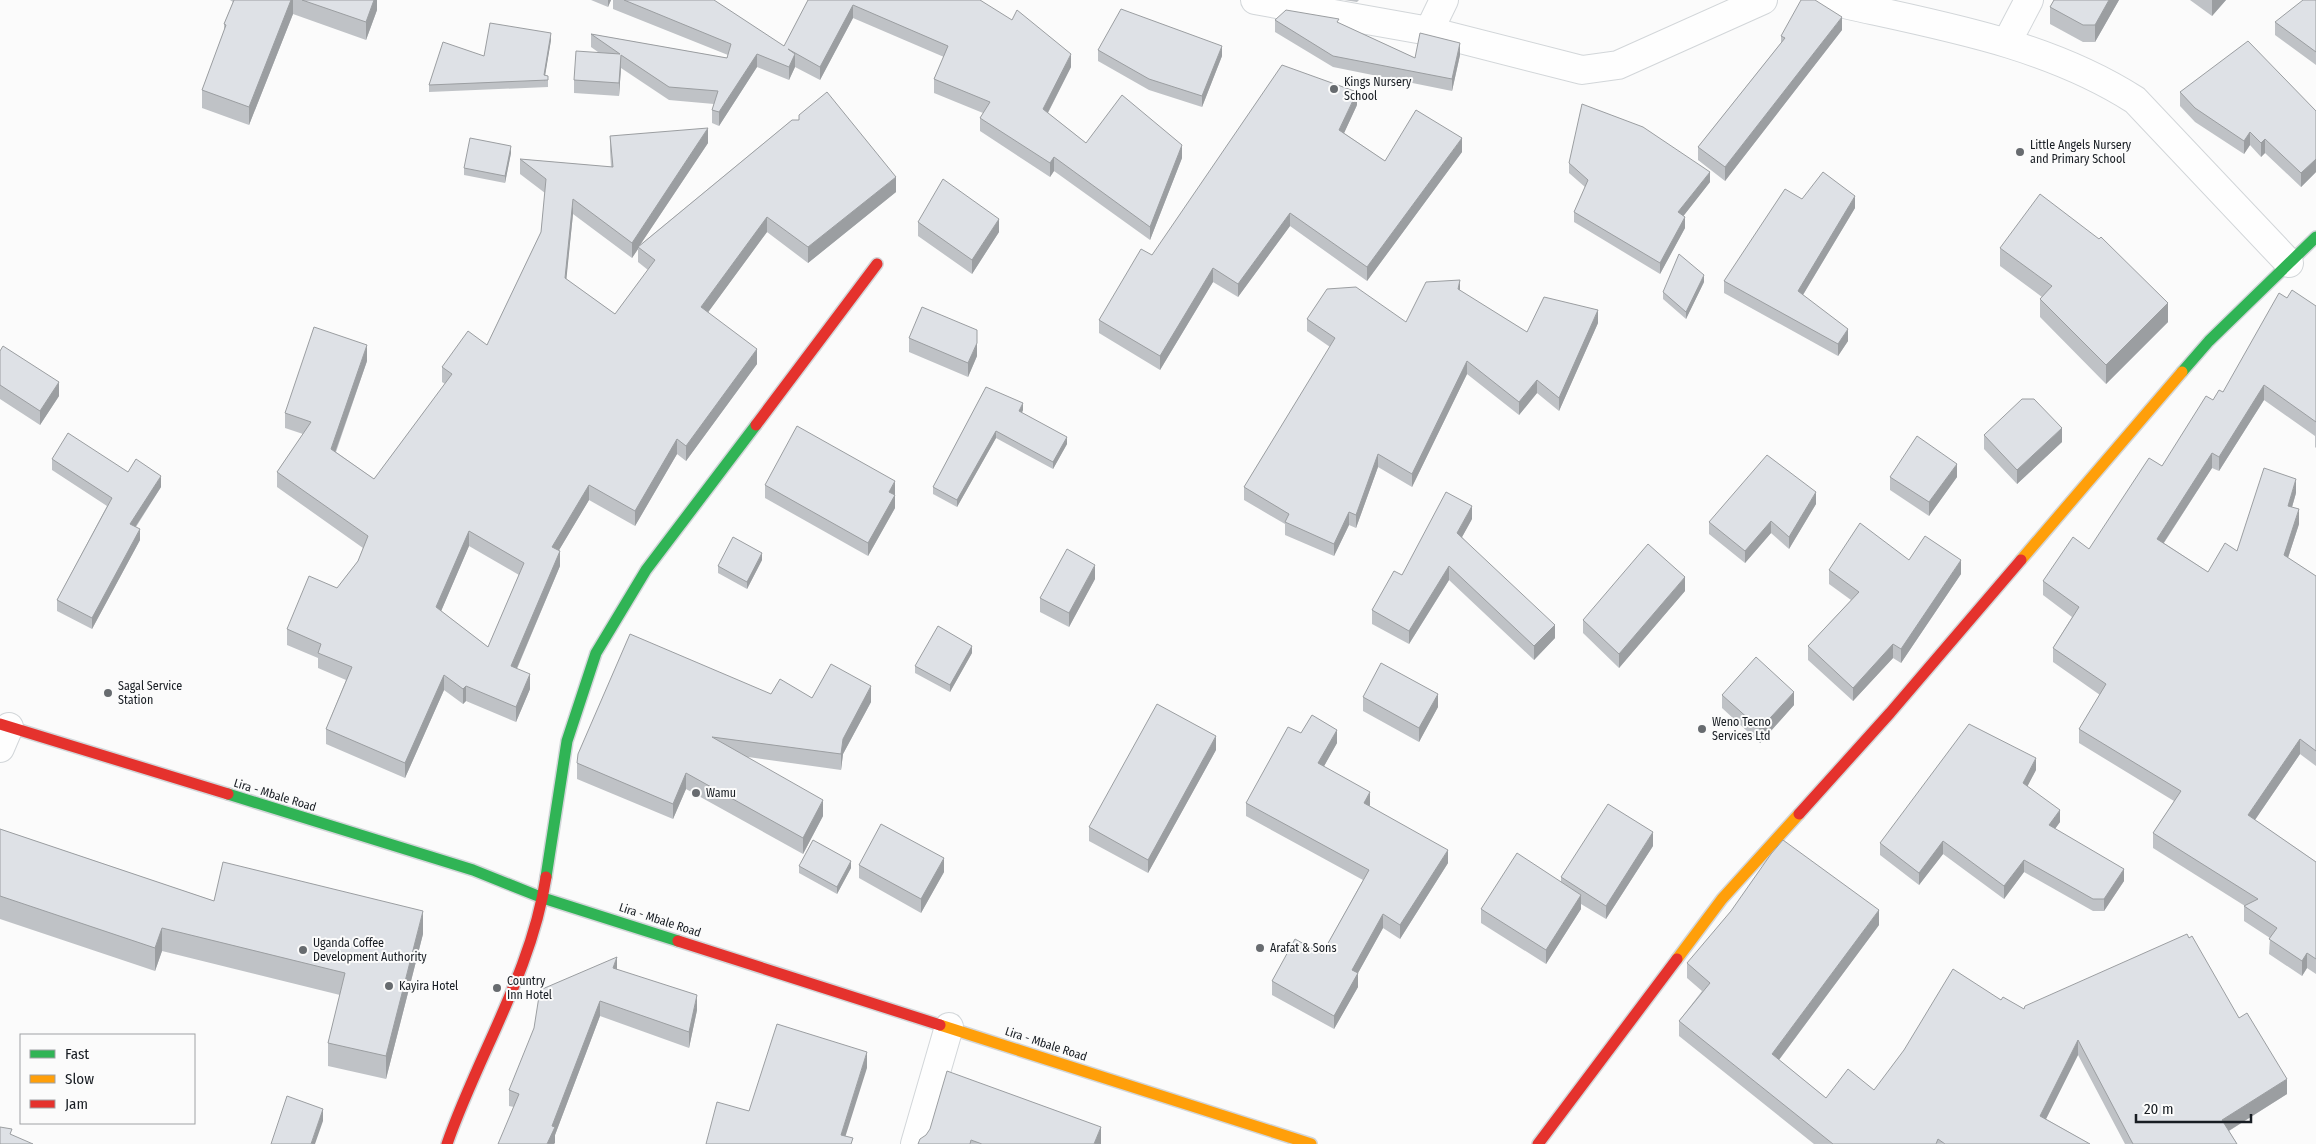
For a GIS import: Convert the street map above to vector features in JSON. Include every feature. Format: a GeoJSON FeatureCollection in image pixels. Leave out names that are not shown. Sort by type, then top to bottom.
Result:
{"type":"FeatureCollection","features":[{"type":"Feature","properties":{"kind":"street"},"geometry":{"type":"LineString","coordinates":[[1255,0],[1428,31],[1582,70],[1618,65],[1763,0]]}},
{"type":"Feature","properties":{"kind":"street"},"geometry":{"type":"LineString","coordinates":[[1428,31],[1444,0]]}},
{"type":"Feature","properties":{"kind":"street"},"geometry":{"type":"LineString","coordinates":[[1826,0],[2007,42],[2104,80],[2135,100],[2289,263]]}},
{"type":"Feature","properties":{"kind":"street"},"geometry":{"type":"LineString","coordinates":[[2007,42],[2029,0]]}},
{"type":"Feature","properties":{"kind":"street"},"geometry":{"type":"LineString","coordinates":[[1538,1144],[1722,899],[1890,713],[2209,341],[2316,237]]}},
{"type":"Feature","properties":{"kind":"street"},"geometry":{"type":"LineString","coordinates":[[447,1144],[463,1098],[527,954],[543,898],[567,741],[596,653],[646,570],[877,264]]}},
{"type":"Feature","properties":{"kind":"street","name":"Lira - Mbale Road"},"geometry":{"type":"LineString","coordinates":[[3,733],[473,870],[543,898],[1311,1144]]}},
{"type":"Feature","properties":{"kind":"street"},"geometry":{"type":"LineString","coordinates":[[915,1144],[949,1027]]}},
{"type":"Feature","properties":{"kind":"building"},"geometry":{"type":"Polygon","coordinates":[[[234,0],[291,0],[249,107],[202,90],[234,0]]]}},
{"type":"Feature","properties":{"kind":"building"},"geometry":{"type":"Polygon","coordinates":[[[302,0],[374,0],[366,22],[302,0]]]}},
{"type":"Feature","properties":{"kind":"building"},"geometry":{"type":"Polygon","coordinates":[[[624,0],[714,0],[784,46],[808,0],[980,0],[1012,20],[1017,10],[1071,54],[1043,109],[1086,143],[1122,95],[1182,145],[1150,227],[1054,157],[1050,163],[980,118],[990,102],[934,79],[948,46],[853,5],[820,67],[788,49],[795,54],[789,67],[757,54],[719,112],[712,110],[718,91],[669,87],[621,55],[619,83],[574,80],[576,51],[620,54],[591,34],[727,58],[731,44],[624,0]]]}},
{"type":"Feature","properties":{"kind":"building"},"geometry":{"type":"Polygon","coordinates":[[[1801,0],[1815,0],[1842,17],[1725,167],[1698,147],[1785,38],[1781,36],[1801,0]]]}},
{"type":"Feature","properties":{"kind":"building"},"geometry":{"type":"Polygon","coordinates":[[[2054,0],[2109,0],[2095,25],[2083,25],[2050,7],[2054,0]]]}},
{"type":"Feature","properties":{"kind":"building"},"geometry":{"type":"Polygon","coordinates":[[[2303,0],[2316,0],[2316,52],[2275,22],[2303,0]]]}},
{"type":"Feature","properties":{"kind":"building"},"geometry":{"type":"Polygon","coordinates":[[[1121,9],[1222,46],[1202,96],[1149,79],[1098,50],[1121,9]]]}},
{"type":"Feature","properties":{"kind":"building"},"geometry":{"type":"Polygon","coordinates":[[[1286,10],[1339,19],[1337,22],[1415,58],[1420,33],[1460,43],[1452,79],[1333,56],[1275,20],[1286,10]]]}},
{"type":"Feature","properties":{"kind":"building"},"geometry":{"type":"Polygon","coordinates":[[[490,23],[551,33],[544,75],[548,76],[548,80],[429,85],[443,42],[484,56],[490,23]]]}},
{"type":"Feature","properties":{"kind":"building"},"geometry":{"type":"Polygon","coordinates":[[[2248,41],[2316,111],[2316,159],[2301,173],[2265,139],[2261,143],[2250,132],[2244,141],[2195,108],[2180,92],[2248,41]]]}},
{"type":"Feature","properties":{"kind":"building"},"geometry":{"type":"Polygon","coordinates":[[[1282,65],[1357,92],[1339,130],[1385,161],[1416,110],[1462,138],[1367,267],[1290,213],[1238,284],[1213,268],[1160,356],[1099,320],[1141,249],[1152,255],[1282,65]]]}},
{"type":"Feature","properties":{"kind":"building"},"geometry":{"type":"Polygon","coordinates":[[[827,92],[896,177],[808,247],[767,217],[701,307],[757,349],[686,446],[677,439],[635,511],[589,485],[552,547],[560,551],[511,666],[530,674],[516,707],[466,686],[463,689],[444,675],[405,763],[326,729],[352,667],[318,653],[321,644],[287,629],[309,576],[337,588],[358,561],[368,536],[277,472],[311,422],[285,413],[314,327],[367,345],[331,449],[374,479],[452,374],[442,367],[468,331],[487,345],[541,232],[546,179],[520,159],[613,167],[610,136],[708,128],[632,243],[573,199],[565,278],[615,314],[655,260],[638,247],[792,120],[799,120],[799,115],[827,92]],[[469,531],[436,607],[488,647],[524,563],[469,531]]]}},
{"type":"Feature","properties":{"kind":"building"},"geometry":{"type":"Polygon","coordinates":[[[1582,104],[1643,127],[1710,172],[1678,212],[1685,217],[1660,263],[1574,212],[1588,180],[1569,163],[1582,104]]]}},
{"type":"Feature","properties":{"kind":"building"},"geometry":{"type":"Polygon","coordinates":[[[470,138],[511,146],[505,176],[464,168],[470,138]]]}},
{"type":"Feature","properties":{"kind":"building"},"geometry":{"type":"Polygon","coordinates":[[[1823,172],[1855,196],[1798,291],[1848,329],[1838,344],[1724,281],[1785,189],[1802,199],[1823,172]]]}},
{"type":"Feature","properties":{"kind":"building"},"geometry":{"type":"Polygon","coordinates":[[[943,179],[999,219],[972,260],[918,222],[943,179]]]}},
{"type":"Feature","properties":{"kind":"building"},"geometry":{"type":"Polygon","coordinates":[[[2040,194],[2099,239],[2101,237],[2168,303],[2106,365],[2040,299],[2052,286],[2000,248],[2040,194]]]}},
{"type":"Feature","properties":{"kind":"building"},"geometry":{"type":"Polygon","coordinates":[[[1679,254],[1704,275],[1686,312],[1663,292],[1679,254]]]}},
{"type":"Feature","properties":{"kind":"building"},"geometry":{"type":"Polygon","coordinates":[[[1460,280],[1458,289],[1527,332],[1544,297],[1598,310],[1559,398],[1537,380],[1519,402],[1467,361],[1412,474],[1378,454],[1356,515],[1349,512],[1334,544],[1285,522],[1289,514],[1244,487],[1335,338],[1307,319],[1327,289],[1356,287],[1406,322],[1426,282],[1460,280]]]}},
{"type":"Feature","properties":{"kind":"building"},"geometry":{"type":"Polygon","coordinates":[[[2292,290],[2316,306],[2316,422],[2264,385],[2219,457],[2212,453],[2157,539],[2208,572],[2225,543],[2237,551],[2264,468],[2296,479],[2288,506],[2299,509],[2284,555],[2316,576],[2316,751],[2300,739],[2248,815],[2316,862],[2316,959],[2307,953],[2302,961],[2269,939],[2277,928],[2244,906],[2258,899],[2153,833],[2181,791],[2079,729],[2106,684],[2053,648],[2079,607],[2043,581],[2073,537],[2089,549],[2149,458],[2162,466],[2206,396],[2213,400],[2219,390],[2223,392],[2279,293],[2287,298],[2292,290]]]}},
{"type":"Feature","properties":{"kind":"building"},"geometry":{"type":"Polygon","coordinates":[[[922,307],[977,330],[977,343],[968,363],[909,338],[922,307]]]}},
{"type":"Feature","properties":{"kind":"building"},"geometry":{"type":"Polygon","coordinates":[[[3,346],[59,382],[40,411],[0,385],[0,351],[3,346]]]}},
{"type":"Feature","properties":{"kind":"building"},"geometry":{"type":"Polygon","coordinates":[[[986,387],[1023,403],[1019,411],[1067,437],[1053,462],[996,431],[957,500],[933,487],[986,387]]]}},
{"type":"Feature","properties":{"kind":"building"},"geometry":{"type":"Polygon","coordinates":[[[2022,399],[2034,399],[2062,428],[2017,470],[1984,435],[2022,399]]]}},
{"type":"Feature","properties":{"kind":"building"},"geometry":{"type":"Polygon","coordinates":[[[797,426],[895,481],[889,492],[895,495],[868,543],[765,485],[797,426]]]}},
{"type":"Feature","properties":{"kind":"building"},"geometry":{"type":"Polygon","coordinates":[[[68,433],[128,472],[136,459],[161,476],[130,524],[140,529],[92,618],[57,600],[112,498],[52,459],[68,433]]]}},
{"type":"Feature","properties":{"kind":"building"},"geometry":{"type":"Polygon","coordinates":[[[1917,436],[1957,464],[1929,502],[1890,477],[1917,436]]]}},
{"type":"Feature","properties":{"kind":"building"},"geometry":{"type":"Polygon","coordinates":[[[1767,455],[1816,492],[1789,537],[1771,521],[1745,551],[1709,522],[1767,455]]]}},
{"type":"Feature","properties":{"kind":"building"},"geometry":{"type":"Polygon","coordinates":[[[1446,492],[1472,506],[1457,533],[1555,625],[1534,646],[1449,566],[1409,631],[1372,610],[1394,571],[1402,575],[1446,492]]]}},
{"type":"Feature","properties":{"kind":"building"},"geometry":{"type":"Polygon","coordinates":[[[1860,523],[1909,560],[1925,536],[1961,560],[1901,649],[1893,644],[1853,688],[1808,646],[1859,592],[1829,570],[1860,523]]]}},
{"type":"Feature","properties":{"kind":"building"},"geometry":{"type":"Polygon","coordinates":[[[733,537],[762,553],[747,582],[718,566],[733,537]]]}},
{"type":"Feature","properties":{"kind":"building"},"geometry":{"type":"Polygon","coordinates":[[[1648,544],[1685,577],[1619,654],[1583,620],[1648,544]]]}},
{"type":"Feature","properties":{"kind":"building"},"geometry":{"type":"Polygon","coordinates":[[[1067,549],[1095,565],[1069,613],[1040,598],[1067,549]]]}},
{"type":"Feature","properties":{"kind":"building"},"geometry":{"type":"Polygon","coordinates":[[[938,626],[972,646],[950,685],[915,666],[938,626]]]}},
{"type":"Feature","properties":{"kind":"building"},"geometry":{"type":"Polygon","coordinates":[[[630,634],[771,694],[780,679],[812,698],[831,664],[871,686],[843,739],[841,754],[712,737],[823,800],[803,838],[686,773],[673,804],[577,763],[578,754],[630,634]]]}},
{"type":"Feature","properties":{"kind":"building"},"geometry":{"type":"Polygon","coordinates":[[[1756,657],[1794,692],[1760,729],[1722,695],[1756,657]]]}},
{"type":"Feature","properties":{"kind":"building"},"geometry":{"type":"Polygon","coordinates":[[[1381,663],[1438,694],[1419,728],[1363,697],[1381,663]]]}},
{"type":"Feature","properties":{"kind":"building"},"geometry":{"type":"Polygon","coordinates":[[[1157,704],[1216,736],[1148,860],[1089,827],[1157,704]]]}},
{"type":"Feature","properties":{"kind":"building"},"geometry":{"type":"Polygon","coordinates":[[[1312,715],[1337,730],[1318,763],[1370,792],[1364,803],[1448,850],[1400,925],[1383,914],[1352,970],[1358,973],[1334,1016],[1272,981],[1295,939],[1322,954],[1369,870],[1246,803],[1288,727],[1301,733],[1312,715]]]}},
{"type":"Feature","properties":{"kind":"building"},"geometry":{"type":"Polygon","coordinates":[[[1969,724],[2036,758],[2023,783],[2060,810],[2049,825],[2124,869],[2104,899],[2093,899],[2024,860],[2004,886],[1943,841],[1919,873],[1880,843],[1969,724]]]}},
{"type":"Feature","properties":{"kind":"building"},"geometry":{"type":"Polygon","coordinates":[[[1608,804],[1653,832],[1606,906],[1561,877],[1608,804]]]}},
{"type":"Feature","properties":{"kind":"building"},"geometry":{"type":"Polygon","coordinates":[[[881,824],[944,858],[921,899],[859,865],[881,824]]]}},
{"type":"Feature","properties":{"kind":"building"},"geometry":{"type":"Polygon","coordinates":[[[0,829],[214,901],[223,862],[423,911],[386,1056],[328,1043],[345,973],[162,928],[155,948],[0,896],[0,829]]]}},
{"type":"Feature","properties":{"kind":"building"},"geometry":{"type":"Polygon","coordinates":[[[813,840],[851,861],[837,887],[799,866],[813,840]]]}},
{"type":"Feature","properties":{"kind":"building"},"geometry":{"type":"Polygon","coordinates":[[[1783,840],[1879,910],[1772,1054],[1826,1098],[1848,1069],[1874,1090],[1904,1050],[1953,969],[2001,1000],[2003,997],[2024,1009],[2025,1006],[2187,934],[2189,938],[2192,936],[2239,1018],[2247,1013],[2287,1079],[2222,1120],[2237,1144],[2133,1144],[2078,1040],[2040,1116],[2090,1144],[1945,1144],[1938,1139],[1936,1144],[1833,1144],[1679,1021],[1710,983],[1687,963],[1731,911],[1783,840]]]}},
{"type":"Feature","properties":{"kind":"building"},"geometry":{"type":"Polygon","coordinates":[[[1517,853],[1581,895],[1546,950],[1481,909],[1517,853]]]}},
{"type":"Feature","properties":{"kind":"building"},"geometry":{"type":"Polygon","coordinates":[[[617,957],[613,968],[697,995],[689,1032],[600,1001],[552,1126],[555,1127],[547,1144],[498,1144],[519,1094],[509,1090],[534,1028],[540,990],[617,957]]]}},
{"type":"Feature","properties":{"kind":"building"},"geometry":{"type":"Polygon","coordinates":[[[777,1024],[867,1052],[841,1135],[853,1138],[851,1144],[706,1144],[717,1102],[749,1111],[777,1024]]]}},
{"type":"Feature","properties":{"kind":"building"},"geometry":{"type":"Polygon","coordinates":[[[947,1071],[1101,1127],[1094,1144],[982,1144],[971,1140],[970,1144],[918,1144],[920,1139],[930,1129],[947,1071]]]}},
{"type":"Feature","properties":{"kind":"building"},"geometry":{"type":"Polygon","coordinates":[[[287,1096],[323,1109],[311,1144],[271,1144],[287,1096]]]}},
{"type":"Feature","properties":{"kind":"building"},"geometry":{"type":"Polygon","coordinates":[[[0,1127],[12,1129],[10,1134],[33,1144],[0,1144],[0,1127]]]}},
{"type":"Feature","properties":{"kind":"traffic: fast"},"geometry":{"type":"LineString","coordinates":[[2182,372],[2209,341],[2316,237]]}},
{"type":"Feature","properties":{"kind":"traffic: fast"},"geometry":{"type":"LineString","coordinates":[[546,877],[567,741],[596,653],[646,570],[756,425]]}},
{"type":"Feature","properties":{"kind":"traffic: fast"},"geometry":{"type":"LineString","coordinates":[[228,794],[473,870],[543,898],[678,941]]}},
{"type":"Feature","properties":{"kind":"traffic: slow"},"geometry":{"type":"LineString","coordinates":[[2021,560],[2182,372]]}},
{"type":"Feature","properties":{"kind":"traffic: slow"},"geometry":{"type":"LineString","coordinates":[[1677,959],[1722,899],[1799,814]]}},
{"type":"Feature","properties":{"kind":"traffic: slow"},"geometry":{"type":"LineString","coordinates":[[940,1025],[1311,1144]]}},
{"type":"Feature","properties":{"kind":"traffic: jam"},"geometry":{"type":"LineString","coordinates":[[756,425],[877,264]]}},
{"type":"Feature","properties":{"kind":"traffic: jam"},"geometry":{"type":"LineString","coordinates":[[1799,814],[1890,713],[2021,560]]}},
{"type":"Feature","properties":{"kind":"traffic: jam"},"geometry":{"type":"LineString","coordinates":[[0,724],[228,794]]}},
{"type":"Feature","properties":{"kind":"traffic: jam"},"geometry":{"type":"LineString","coordinates":[[447,1144],[517,979],[539,912],[546,877]]}},
{"type":"Feature","properties":{"kind":"traffic: jam"},"geometry":{"type":"LineString","coordinates":[[678,941],[940,1025]]}},
{"type":"Feature","properties":{"kind":"traffic: jam"},"geometry":{"type":"LineString","coordinates":[[1538,1144],[1677,959]]}},
{"type":"Feature","properties":{"kind":"place","name":"Kings Nursery School"},"geometry":{"type":"Point","coordinates":[1334,89]}},
{"type":"Feature","properties":{"kind":"place","name":"Little Angels Nursery and Primary School"},"geometry":{"type":"Point","coordinates":[2020,152]}},
{"type":"Feature","properties":{"kind":"place","name":"Sagal Service Station"},"geometry":{"type":"Point","coordinates":[108,693]}},
{"type":"Feature","properties":{"kind":"place","name":"Weno Tecno Services Ltd"},"geometry":{"type":"Point","coordinates":[1702,729]}},
{"type":"Feature","properties":{"kind":"place","name":"Wamu"},"geometry":{"type":"Point","coordinates":[696,793]}},
{"type":"Feature","properties":{"kind":"place","name":"Arafat & Sons"},"geometry":{"type":"Point","coordinates":[1260,948]}},
{"type":"Feature","properties":{"kind":"place","name":"Uganda Coffee Development Authority"},"geometry":{"type":"Point","coordinates":[303,950]}},
{"type":"Feature","properties":{"kind":"place","name":"Kayira Hotel"},"geometry":{"type":"Point","coordinates":[389,986]}},
{"type":"Feature","properties":{"kind":"place","name":"Country Inn Hotel"},"geometry":{"type":"Point","coordinates":[497,988]}}]}
